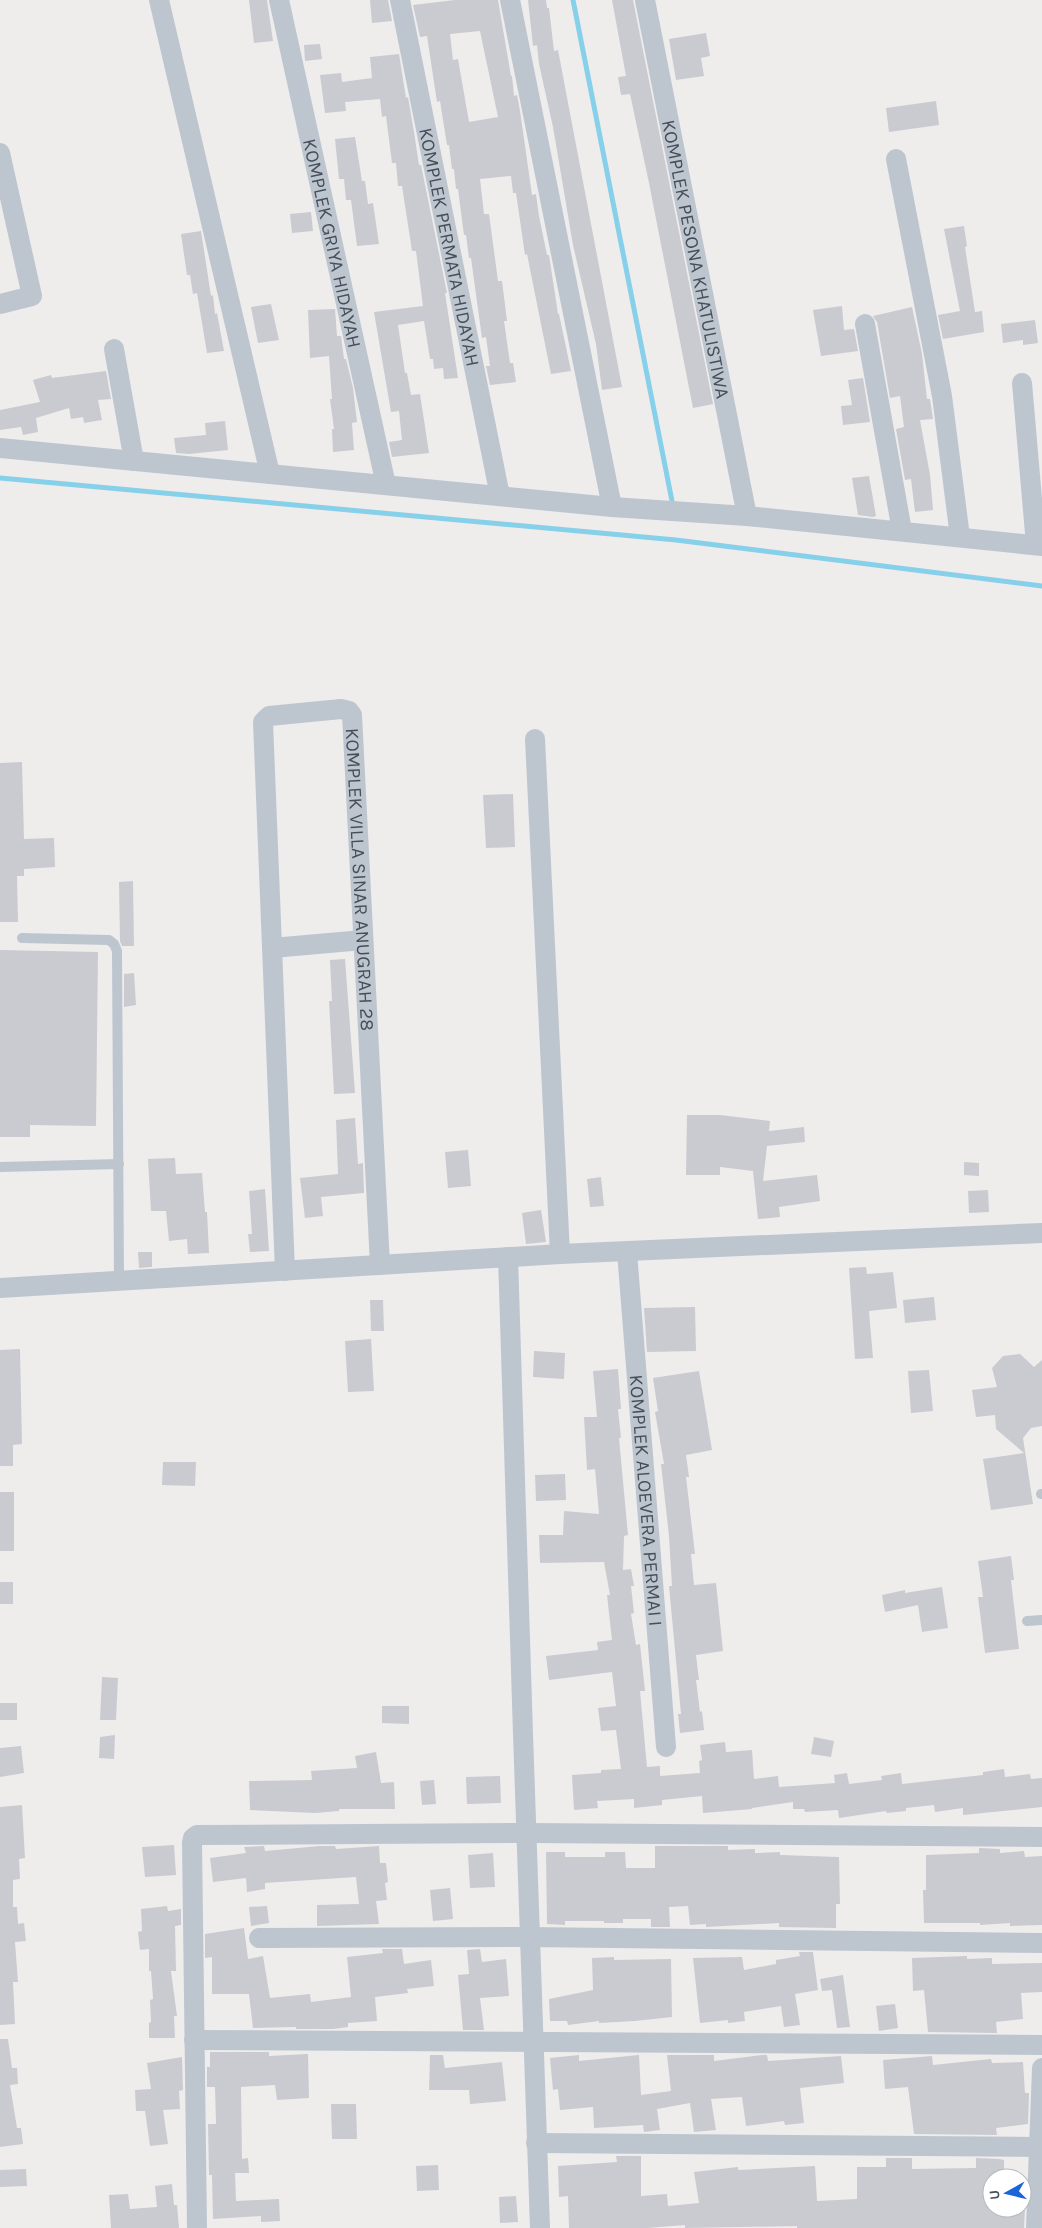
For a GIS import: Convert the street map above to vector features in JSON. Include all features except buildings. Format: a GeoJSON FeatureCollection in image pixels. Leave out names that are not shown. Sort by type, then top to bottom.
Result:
{"type":"FeatureCollection","features":[{"type":"Feature","properties":{"kind":"street"},"geometry":{"type":"LineString","coordinates":[[159,0],[270,474]]}},
{"type":"Feature","properties":{"kind":"street","name":"KOMPLEK GRIYA HIDAYAH"},"geometry":{"type":"LineString","coordinates":[[278,0],[386,485]]}},
{"type":"Feature","properties":{"kind":"street","name":"KOMPLEK PERMATA HIDAYAH"},"geometry":{"type":"LineString","coordinates":[[400,0],[500,496]]}},
{"type":"Feature","properties":{"kind":"street"},"geometry":{"type":"LineString","coordinates":[[510,0],[612,507]]}},
{"type":"Feature","properties":{"kind":"street","name":"KOMPLEK PESONA KHATULISTIWA"},"geometry":{"type":"LineString","coordinates":[[645,0],[747,516]]}},
{"type":"Feature","properties":{"kind":"street"},"geometry":{"type":"LineString","coordinates":[[0,153],[32,296],[0,304]]}},
{"type":"Feature","properties":{"kind":"street"},"geometry":{"type":"LineString","coordinates":[[896,160],[942,396],[960,537]]}},
{"type":"Feature","properties":{"kind":"street"},"geometry":{"type":"LineString","coordinates":[[865,324],[902,531]]}},
{"type":"Feature","properties":{"kind":"street"},"geometry":{"type":"LineString","coordinates":[[114,349],[134,461]]}},
{"type":"Feature","properties":{"kind":"street"},"geometry":{"type":"LineString","coordinates":[[0,448],[612,507],[747,516],[1039,546],[1022,383]]}},
{"type":"Feature","properties":{"kind":"street","name":"KOMPLEK VILLA SINAR ANUGRAH 28"},"geometry":{"type":"LineString","coordinates":[[285,1270],[263,722],[269,716],[341,709],[349,710],[352,715],[380,1265]]}},
{"type":"Feature","properties":{"kind":"street"},"geometry":{"type":"LineString","coordinates":[[535,739],[560,1254]]}},
{"type":"Feature","properties":{"kind":"street"},"geometry":{"type":"LineString","coordinates":[[272,948],[363,940]]}},
{"type":"Feature","properties":{"kind":"street"},"geometry":{"type":"LineString","coordinates":[[0,1288],[560,1254],[1042,1233]]}},
{"type":"Feature","properties":{"kind":"street","name":"KOMPLEK ALOEVERA PERMAI I"},"geometry":{"type":"LineString","coordinates":[[627,1252],[666,1747]]}},
{"type":"Feature","properties":{"kind":"street"},"geometry":{"type":"LineString","coordinates":[[508,1257],[527,1832],[528,1937],[540,2228]]}},
{"type":"Feature","properties":{"kind":"street"},"geometry":{"type":"LineString","coordinates":[[196,2228],[192,1843],[193,1838],[197,1835],[527,1832],[1042,1836]]}},
{"type":"Feature","properties":{"kind":"street"},"geometry":{"type":"LineString","coordinates":[[259,1938],[528,1937],[1042,1943]]}},
{"type":"Feature","properties":{"kind":"street"},"geometry":{"type":"LineString","coordinates":[[194,2040],[533,2043],[654,2041],[1042,2045]]}},
{"type":"Feature","properties":{"kind":"street"},"geometry":{"type":"LineString","coordinates":[[1036,2228],[1042,2068]]}},
{"type":"Feature","properties":{"kind":"street"},"geometry":{"type":"LineString","coordinates":[[536,2143],[1039,2147]]}},
{"type":"Feature","properties":{"kind":"lane"},"geometry":{"type":"LineString","coordinates":[[22,938],[109,940],[114,944],[117,951],[119,1281]]}},
{"type":"Feature","properties":{"kind":"lane"},"geometry":{"type":"LineString","coordinates":[[1,1167],[118,1164]]}},
{"type":"Feature","properties":{"kind":"lane"},"geometry":{"type":"LineString","coordinates":[[1026,1621],[1042,1620]]}},
{"type":"Feature","properties":{"kind":"waterway"},"geometry":{"type":"LineString","coordinates":[[573,0],[672,501]]}},
{"type":"Feature","properties":{"kind":"waterway"},"geometry":{"type":"LineString","coordinates":[[0,478],[676,540],[1042,586]]}}]}
